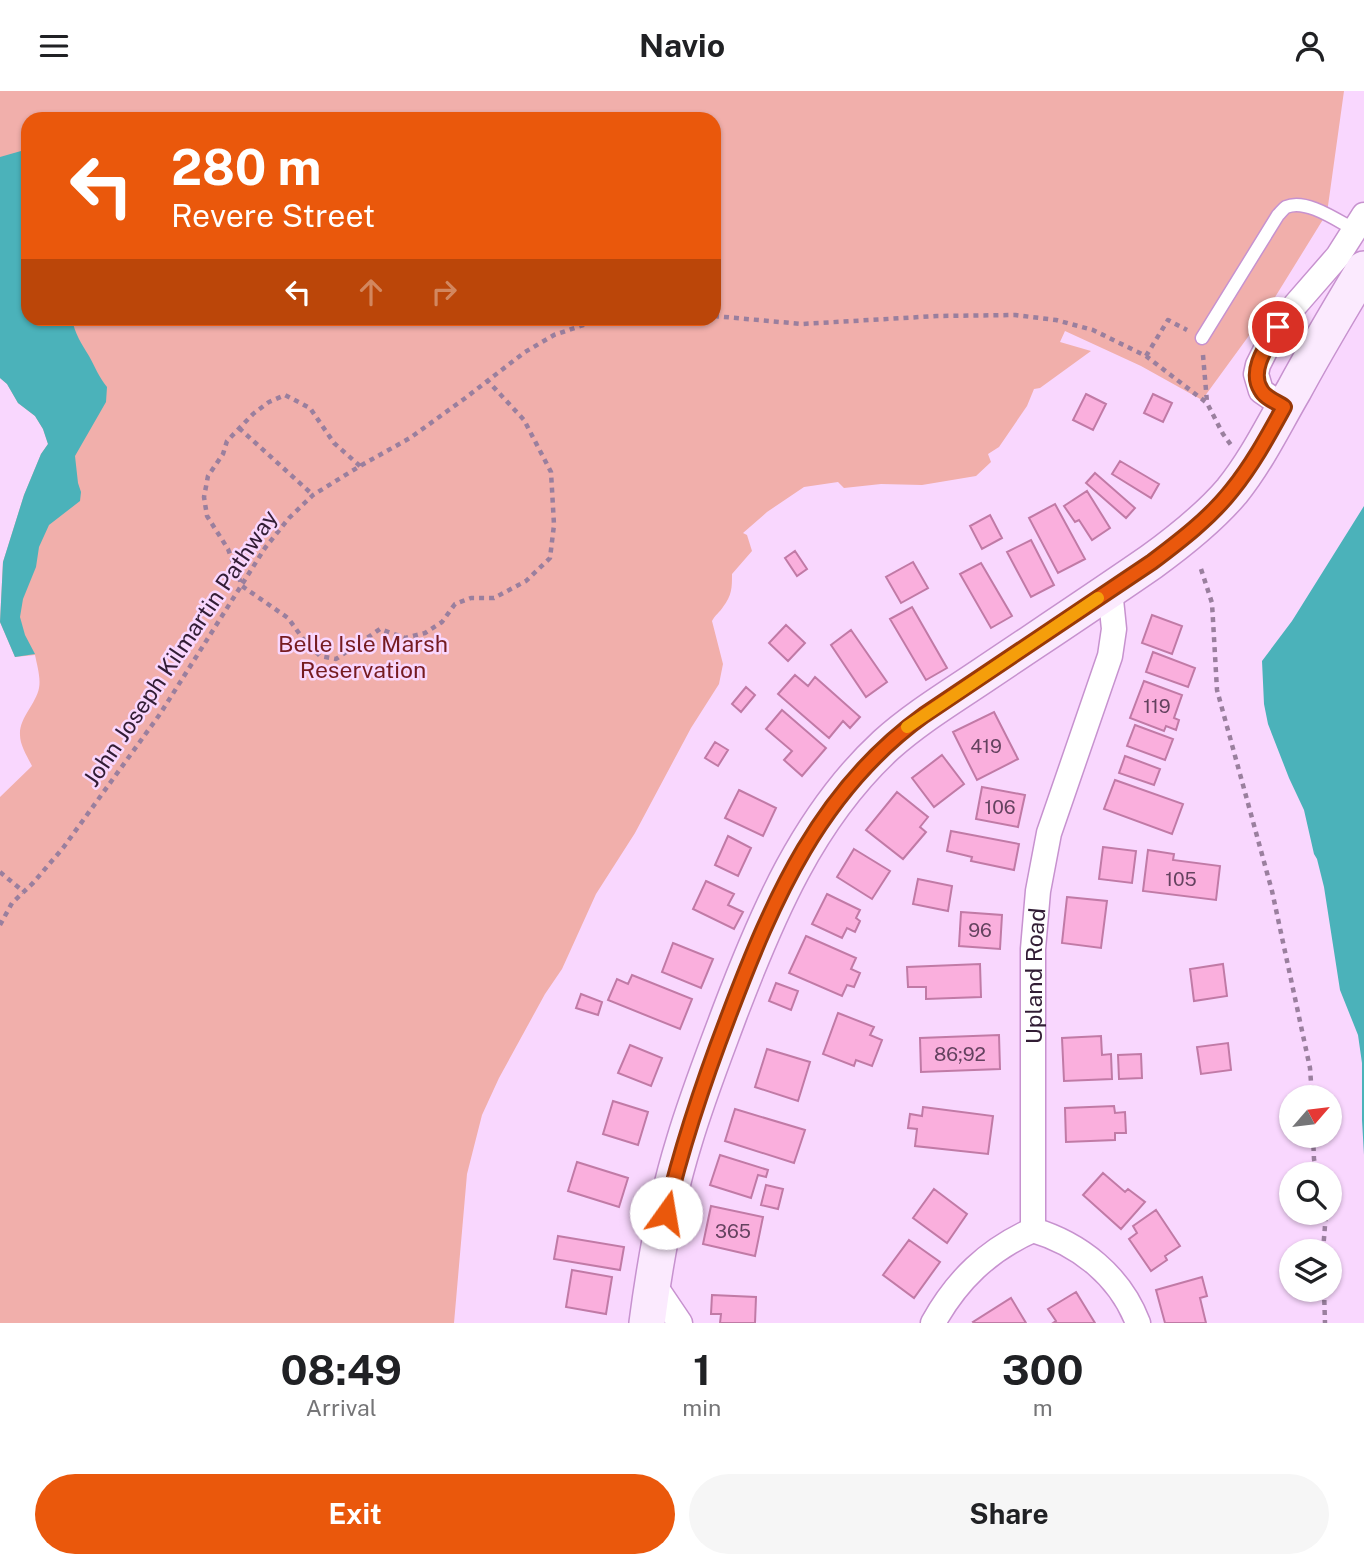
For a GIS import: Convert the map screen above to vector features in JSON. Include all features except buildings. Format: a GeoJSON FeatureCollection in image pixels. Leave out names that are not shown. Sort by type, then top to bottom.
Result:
{"type":"FeatureCollection","features":[{"type":"Feature","properties":{"kind":"main road"},"geometry":{"type":"LineString","coordinates":[[647,1323],[674,1179],[704,1080],[764,926],[789,875],[829,810],[857,775],[898,735],[1174,545],[1223,501],[1249,467],[1364,269]]}},
{"type":"Feature","properties":{"kind":"street"},"geometry":{"type":"LineString","coordinates":[[1284,407],[1261,391],[1257,378],[1258,365],[1284,318],[1338,256],[1359,223]]}},
{"type":"Feature","properties":{"kind":"street","name":"Upland Road"},"geometry":{"type":"LineString","coordinates":[[1033,1230],[1033,949],[1038,891],[1052,824],[1110,656],[1114,629],[1110,590]]}},
{"type":"Feature","properties":{"kind":"street"},"geometry":{"type":"LineString","coordinates":[[933,1323],[956,1288],[979,1263],[1005,1244],[1033,1230],[1066,1243],[1111,1277],[1126,1297],[1138,1323]]}},
{"type":"Feature","properties":{"kind":"street"},"geometry":{"type":"LineString","coordinates":[[653,1283],[680,1323]]}},
{"type":"Feature","properties":{"kind":"lane"},"geometry":{"type":"LineString","coordinates":[[1202,338],[1278,215],[1287,207],[1311,207],[1359,223]]}},
{"type":"Feature","properties":{"kind":"path"},"geometry":{"type":"LineString","coordinates":[[721,317],[802,324],[937,316],[1015,315],[1056,320],[1093,330],[1146,356],[1207,403],[1232,446]]}},
{"type":"Feature","properties":{"kind":"path","name":"John Joseph Kilmartin Pathway"},"geometry":{"type":"LineString","coordinates":[[0,925],[12,903],[63,848],[160,714],[265,548],[289,518],[313,495],[410,438],[525,352],[554,335],[580,326]]}},
{"type":"Feature","properties":{"kind":"path"},"geometry":{"type":"LineString","coordinates":[[360,466],[334,443],[310,408],[285,395],[269,402],[227,441],[223,454],[208,476],[204,497],[207,516],[228,549],[242,586],[288,618],[320,656],[336,659],[380,629],[405,638],[425,633],[442,622],[455,604],[471,598],[494,598],[526,581],[551,558],[555,524],[551,472],[524,420],[488,381]]}},
{"type":"Feature","properties":{"kind":"path"},"geometry":{"type":"LineString","coordinates":[[239,428],[313,495]]}},
{"type":"Feature","properties":{"kind":"path"},"geometry":{"type":"LineString","coordinates":[[1201,569],[1212,603],[1217,690],[1272,891],[1310,1068],[1311,1085]]}},
{"type":"Feature","properties":{"kind":"path"},"geometry":{"type":"LineString","coordinates":[[0,872],[24,892]]}},
{"type":"Feature","properties":{"kind":"path"},"geometry":{"type":"LineString","coordinates":[[1324,1302],[1325,1323]]}},
{"type":"Feature","properties":{"kind":"green space","name":"Belle Isle Marsh Reservation"},"geometry":{"type":"Polygon","coordinates":[[[0,91],[1344,91],[1327,213],[1264,315],[1202,400],[1141,366],[1065,331],[1060,342],[1091,351],[1040,388],[1034,389],[1027,406],[999,447],[988,454],[991,462],[976,476],[922,485],[881,484],[844,488],[838,482],[804,487],[767,512],[743,533],[747,535],[752,551],[732,574],[728,599],[712,621],[723,664],[719,684],[691,728],[635,833],[596,894],[562,969],[545,994],[482,1115],[467,1174],[454,1323],[0,1323],[0,797],[32,766],[21,743],[20,729],[39,684],[35,655],[15,657],[0,622],[3,562],[24,495],[48,444],[35,416],[18,403],[7,384],[0,378],[0,91]]]}},
{"type":"Feature","properties":{"kind":"shaded area"},"geometry":{"type":"Polygon","coordinates":[[[21,151],[21,326],[74,326],[107,387],[106,402],[75,456],[80,501],[49,525],[39,547],[36,567],[23,599],[20,617],[25,635],[35,654],[15,657],[0,622],[3,562],[24,495],[48,444],[35,416],[18,403],[7,384],[0,378],[0,157],[21,151]]]}},
{"type":"Feature","properties":{"kind":"shaded area"},"geometry":{"type":"Polygon","coordinates":[[[1364,506],[1364,1155],[1362,1063],[1358,1035],[1340,990],[1324,887],[1304,810],[1268,724],[1262,661],[1292,621],[1364,506]]]}},
{"type":"Feature","properties":{"kind":"slow traffic"},"geometry":{"type":"LineString","coordinates":[[907,727],[1098,598]]}},
{"type":"Feature","properties":{"kind":"route"},"geometry":{"type":"LineString","coordinates":[[666,1213],[693,1112],[752,953],[789,875],[829,810],[863,768],[898,735],[1152,562],[1223,501],[1249,467],[1284,407],[1261,391],[1256,374],[1265,349],[1278,327]]}}]}
